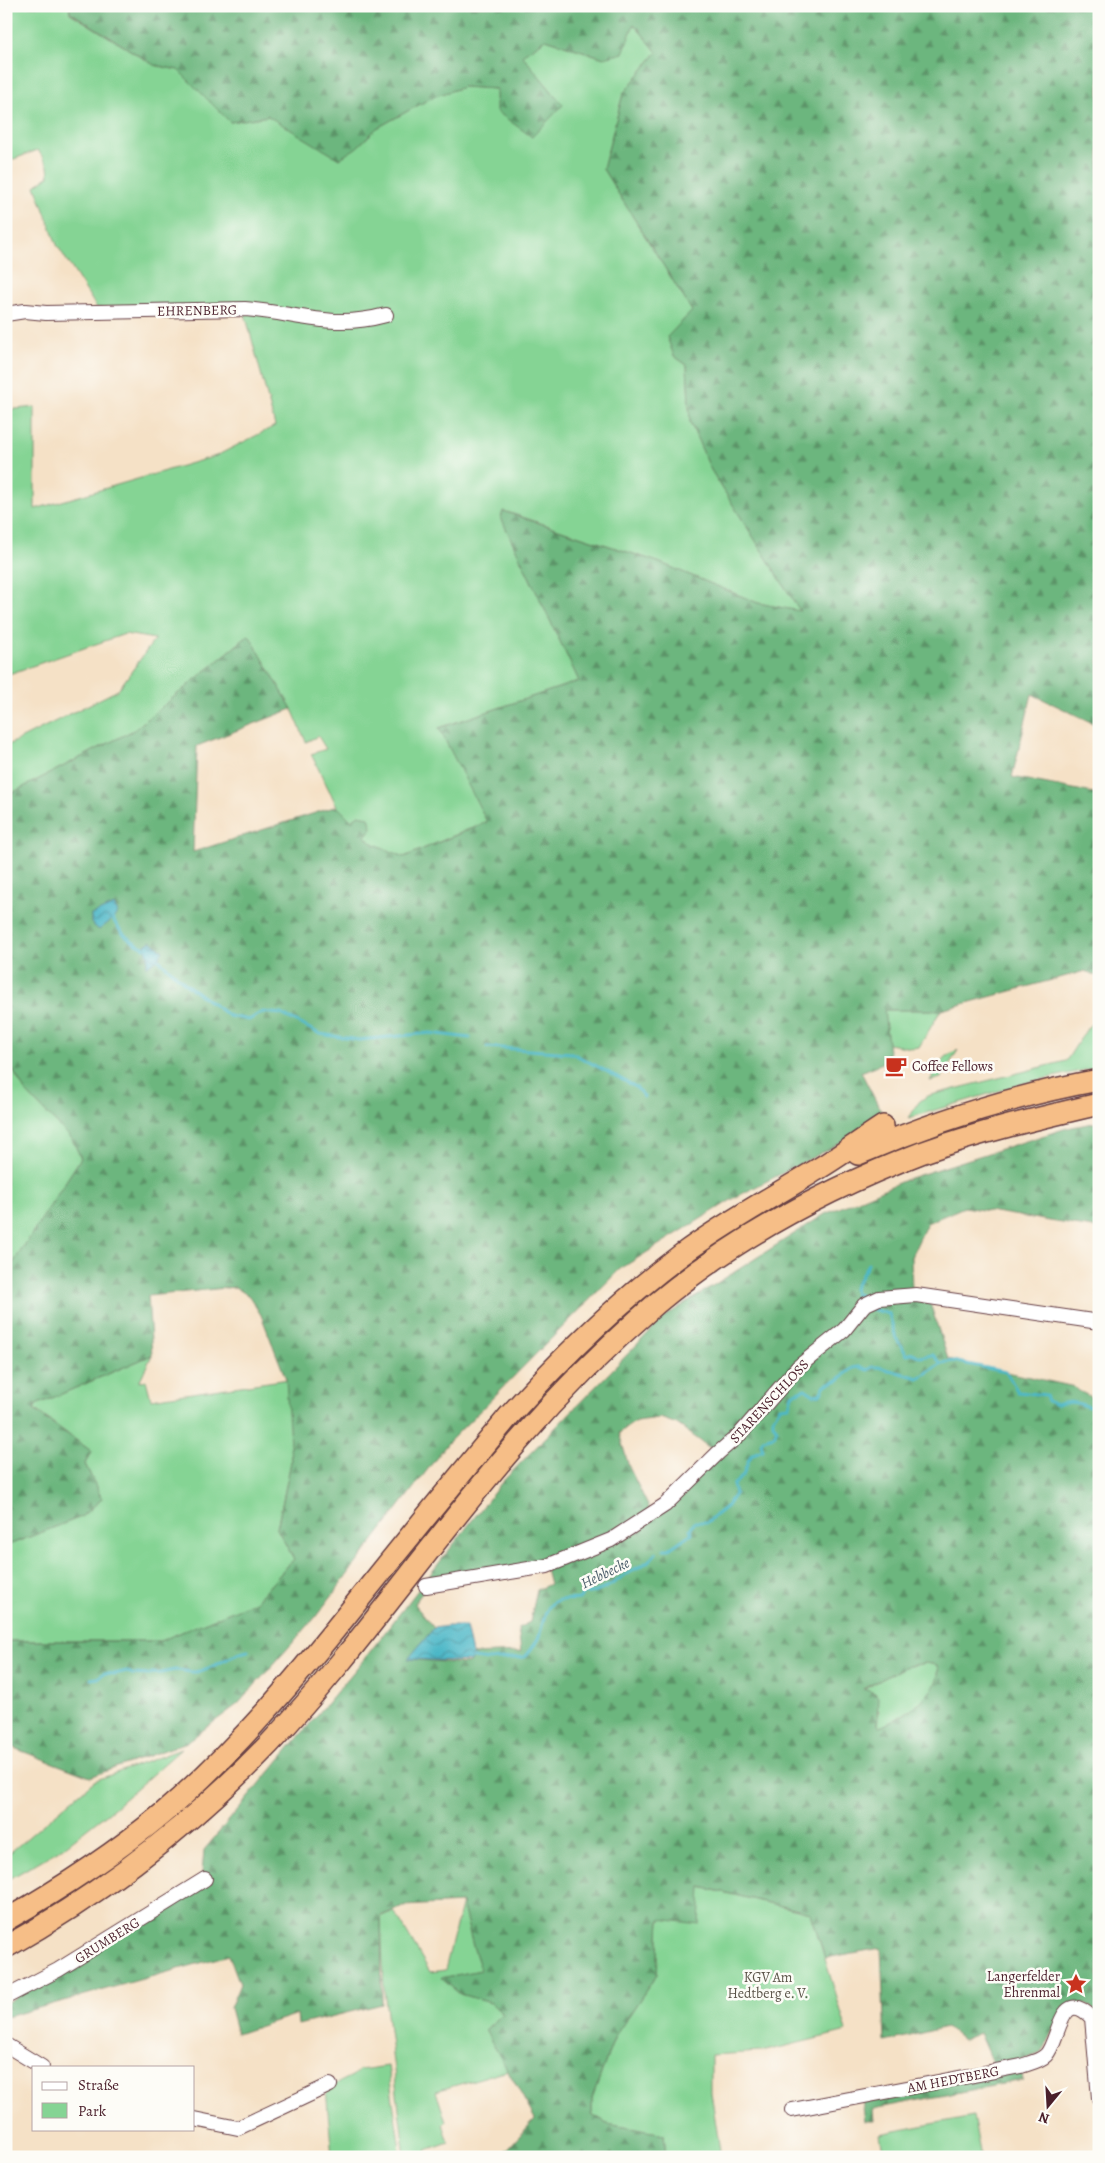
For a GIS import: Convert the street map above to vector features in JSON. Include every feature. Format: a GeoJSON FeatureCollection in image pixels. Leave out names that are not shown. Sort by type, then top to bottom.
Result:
{"type":"FeatureCollection","features":[{"type":"Feature","properties":{"kind":"highway"},"geometry":{"type":"LineString","coordinates":[[814,1172],[939,1123],[1007,1101],[1099,1080]]}},
{"type":"Feature","properties":{"kind":"highway"},"geometry":{"type":"LineString","coordinates":[[6,1947],[88,1897],[136,1864],[226,1788],[284,1727],[384,1608],[420,1578],[518,1442],[590,1364],[659,1302],[714,1260],[814,1199],[921,1153],[1014,1124],[1099,1104]]}},
{"type":"Feature","properties":{"kind":"highway"},"geometry":{"type":"LineString","coordinates":[[6,1920],[76,1877],[136,1835],[163,1813],[226,1754],[300,1674],[510,1416],[544,1377],[583,1338],[638,1289],[682,1254],[760,1203],[814,1172],[883,1126]]}},
{"type":"Feature","properties":{"kind":"street","name":"EHRENBERG"},"geometry":{"type":"LineString","coordinates":[[6,314],[25,311],[46,313],[200,308],[245,309],[271,311],[325,322],[364,321],[386,315]]}},
{"type":"Feature","properties":{"kind":"street","name":"STARENSCHLOSS"},"geometry":{"type":"LineString","coordinates":[[420,1578],[547,1566],[611,1540],[665,1505],[740,1434],[798,1367],[844,1330],[864,1305],[879,1298],[916,1295],[1099,1322]]}},
{"type":"Feature","properties":{"kind":"street","name":"GRUMBERG"},"geometry":{"type":"LineString","coordinates":[[6,1997],[58,1970],[205,1879]]}},
{"type":"Feature","properties":{"kind":"street","name":"AM HEDTBERG"},"geometry":{"type":"LineString","coordinates":[[792,2110],[1029,2064],[1045,2056],[1051,2048],[1063,2016],[1068,2009],[1084,2009],[1092,2018],[1096,2053]]}},
{"type":"Feature","properties":{"kind":"street"},"geometry":{"type":"LineString","coordinates":[[6,2045],[40,2066]]}},
{"type":"Feature","properties":{"kind":"street"},"geometry":{"type":"LineString","coordinates":[[1096,2053],[1099,2098]]}},
{"type":"Feature","properties":{"kind":"street"},"geometry":{"type":"LineString","coordinates":[[195,2120],[238,2128],[330,2085]]}},
{"type":"Feature","properties":{"kind":"green space"},"geometry":{"type":"Polygon","coordinates":[[[6,6],[69,6],[70,13],[154,65],[178,70],[230,122],[268,116],[356,148],[377,128],[433,97],[463,87],[496,89],[563,105],[521,55],[546,39],[604,58],[634,24],[657,52],[623,94],[603,169],[692,311],[674,356],[687,365],[690,422],[711,470],[801,612],[758,603],[658,562],[504,511],[501,518],[579,681],[439,728],[488,821],[404,857],[370,842],[337,806],[311,754],[326,749],[318,736],[306,742],[292,709],[249,635],[134,730],[6,796],[6,746],[118,690],[155,639],[125,634],[6,675],[6,410],[35,407],[35,509],[216,456],[275,426],[243,306],[97,308],[57,245],[35,186],[49,176],[48,166],[38,150],[6,162],[6,6]]]}},
{"type":"Feature","properties":{"kind":"green space"},"geometry":{"type":"Polygon","coordinates":[[[69,6],[1099,6],[1099,726],[1032,694],[1012,777],[1099,794],[1099,977],[1085,971],[941,1010],[884,1010],[890,1060],[861,1072],[884,1117],[835,1146],[736,1197],[620,1269],[447,1444],[314,1619],[238,1704],[187,1742],[90,1777],[6,1745],[6,1641],[160,1641],[255,1602],[294,1559],[277,1529],[291,1462],[286,1379],[261,1315],[249,1296],[235,1287],[148,1296],[152,1355],[36,1405],[34,1410],[91,1451],[85,1464],[102,1499],[81,1517],[6,1546],[6,1274],[81,1158],[72,1139],[25,1091],[6,1058],[6,796],[134,730],[249,635],[292,709],[197,746],[193,852],[337,806],[351,820],[359,815],[369,817],[372,828],[365,836],[370,842],[404,857],[487,822],[439,728],[579,681],[501,518],[503,511],[658,562],[758,603],[800,611],[711,470],[690,422],[687,365],[674,356],[667,337],[692,311],[603,169],[623,94],[657,52],[634,24],[623,53],[604,58],[546,39],[522,55],[563,105],[532,137],[496,111],[496,89],[463,87],[433,97],[377,128],[356,148],[339,159],[268,116],[230,122],[178,70],[154,65],[70,12],[69,6]]]}},
{"type":"Feature","properties":{"kind":"green space"},"geometry":{"type":"Polygon","coordinates":[[[883,1010],[941,1010],[919,1047],[912,1048],[888,1044],[883,1010]]]}},
{"type":"Feature","properties":{"kind":"green space"},"geometry":{"type":"Polygon","coordinates":[[[1099,1019],[1099,1067],[1025,1083],[909,1118],[919,1102],[927,1096],[1066,1061],[1088,1027],[1099,1019]]]}},
{"type":"Feature","properties":{"kind":"green space"},"geometry":{"type":"Polygon","coordinates":[[[958,1050],[941,1078],[930,1081],[944,1058],[958,1050]]]}},
{"type":"Feature","properties":{"kind":"green space"},"geometry":{"type":"Polygon","coordinates":[[[6,1058],[25,1091],[72,1139],[81,1158],[6,1274],[6,1058]]]}},
{"type":"Feature","properties":{"kind":"green space"},"geometry":{"type":"Polygon","coordinates":[[[1099,1122],[1099,1229],[964,1207],[927,1223],[911,1257],[912,1292],[929,1300],[948,1359],[1075,1387],[1097,1400],[1099,1395],[1099,2016],[1089,2006],[1080,2004],[1072,2006],[1058,2022],[1042,2053],[1019,2061],[1023,2080],[873,2109],[874,2121],[865,2121],[862,2100],[993,2065],[979,2033],[962,2040],[946,2027],[885,2042],[881,1948],[825,1958],[811,1913],[701,1887],[699,1924],[660,1919],[657,1974],[615,2036],[592,2098],[592,2115],[607,2124],[664,2134],[666,2157],[500,2157],[535,2119],[485,2030],[503,2014],[491,2003],[460,1994],[441,1978],[481,1970],[462,1903],[403,1906],[381,1916],[382,2004],[298,2025],[297,2014],[237,2034],[230,2008],[240,1984],[229,1955],[6,2017],[6,2003],[201,1884],[204,1850],[365,1658],[502,1482],[664,1317],[825,1214],[910,1178],[1067,1128],[1099,1122]],[[660,1418],[636,1421],[619,1433],[629,1467],[652,1514],[717,1453],[677,1424],[660,1418]],[[545,1565],[427,1586],[414,1604],[434,1628],[409,1659],[467,1664],[471,1662],[472,1654],[521,1652],[518,1628],[530,1622],[537,1590],[550,1584],[545,1565]],[[926,1663],[904,1667],[863,1689],[875,1693],[878,1697],[877,1725],[880,1727],[899,1717],[920,1702],[935,1684],[938,1675],[937,1665],[926,1663]]]}},
{"type":"Feature","properties":{"kind":"green space"},"geometry":{"type":"Polygon","coordinates":[[[152,1355],[139,1382],[146,1380],[151,1399],[289,1379],[291,1462],[277,1528],[294,1559],[255,1602],[160,1641],[6,1641],[6,1546],[81,1517],[102,1499],[85,1464],[91,1451],[34,1409],[36,1405],[152,1355]]]}},
{"type":"Feature","properties":{"kind":"green space"},"geometry":{"type":"Polygon","coordinates":[[[926,1663],[937,1665],[938,1675],[929,1693],[899,1717],[880,1727],[877,1725],[879,1711],[863,1690],[904,1667],[926,1663]]]}},
{"type":"Feature","properties":{"kind":"green space"},"geometry":{"type":"Polygon","coordinates":[[[181,1749],[114,1808],[64,1847],[6,1881],[6,1856],[94,1781],[181,1749]]]}},
{"type":"Feature","properties":{"kind":"green space","name":"KGV Am Hedtberg e. V."},"geometry":{"type":"Polygon","coordinates":[[[700,1887],[811,1913],[847,2031],[762,2052],[711,2055],[711,2093],[721,2157],[666,2157],[664,2134],[607,2124],[592,2115],[592,2098],[615,2036],[657,1974],[660,1918],[700,1887]]]}},
{"type":"Feature","properties":{"kind":"green space"},"geometry":{"type":"Polygon","coordinates":[[[462,1902],[481,1970],[442,1978],[460,1994],[491,2003],[503,2014],[485,2030],[508,2070],[436,2091],[446,2122],[443,2124],[449,2142],[426,2150],[429,2157],[405,2157],[384,1990],[381,1917],[394,1911],[430,1972],[445,1970],[462,1902]]]}},
{"type":"Feature","properties":{"kind":"green space"},"geometry":{"type":"Polygon","coordinates":[[[388,2066],[401,2157],[332,2157],[326,2089],[360,2070],[388,2066]]]}},
{"type":"Feature","properties":{"kind":"green space"},"geometry":{"type":"Polygon","coordinates":[[[973,2116],[981,2157],[884,2157],[880,2134],[973,2116]]]}},
{"type":"Feature","properties":{"kind":"water"},"geometry":{"type":"Polygon","coordinates":[[[114,905],[118,912],[113,919],[99,930],[91,923],[91,915],[114,905]]]}},
{"type":"Feature","properties":{"kind":"water"},"geometry":{"type":"Polygon","coordinates":[[[151,941],[163,951],[158,959],[146,967],[148,957],[145,945],[151,941]]]}},
{"type":"Feature","properties":{"kind":"water"},"geometry":{"type":"Polygon","coordinates":[[[466,1626],[473,1658],[471,1662],[408,1659],[434,1628],[466,1626]]]}},
{"type":"Feature","properties":{"kind":"waterway"},"geometry":{"type":"LineString","coordinates":[[113,919],[126,936],[145,948]]}},
{"type":"Feature","properties":{"kind":"waterway"},"geometry":{"type":"LineString","coordinates":[[158,959],[187,985],[229,1016],[249,1020],[262,1012],[281,1014],[320,1034],[359,1040],[430,1033],[470,1038]]}},
{"type":"Feature","properties":{"kind":"waterway"},"geometry":{"type":"LineString","coordinates":[[487,1047],[572,1053],[636,1087],[644,1097]]}},
{"type":"Feature","properties":{"kind":"waterway"},"geometry":{"type":"LineString","coordinates":[[861,1299],[860,1295],[855,1294],[854,1288],[868,1264]]}},
{"type":"Feature","properties":{"kind":"waterway"},"geometry":{"type":"LineString","coordinates":[[872,1309],[889,1314],[896,1338],[907,1355],[913,1353],[920,1357],[933,1355],[941,1363]]}},
{"type":"Feature","properties":{"kind":"waterway","name":"Hebbecke"},"geometry":{"type":"LineString","coordinates":[[664,1549],[669,1549],[692,1533],[690,1529],[695,1522],[707,1522],[727,1506],[735,1494],[733,1485],[743,1476],[749,1459],[753,1454],[763,1450],[761,1443],[763,1439],[774,1436],[777,1429],[773,1424],[773,1418],[780,1407],[789,1406],[792,1394],[805,1389],[814,1395],[820,1394],[825,1385],[838,1380],[853,1368],[859,1367],[868,1370],[872,1367],[878,1367],[919,1378],[942,1363],[953,1361],[1006,1372],[1018,1392],[1046,1395],[1048,1401],[1056,1405],[1074,1402],[1099,1409]]}},
{"type":"Feature","properties":{"kind":"waterway","name":"Hebbecke"},"geometry":{"type":"LineString","coordinates":[[473,1658],[489,1660],[525,1657],[537,1641],[546,1611],[553,1602],[579,1599],[584,1593],[597,1592],[647,1562],[656,1553]]}},
{"type":"Feature","properties":{"kind":"waterway"},"geometry":{"type":"LineString","coordinates":[[91,1679],[98,1678],[104,1673],[115,1674],[127,1671],[132,1674],[149,1675],[175,1670],[200,1671],[248,1651]]}},
{"type":"Feature","properties":{"kind":"place","name":"Coffee Fellows"},"geometry":{"type":"Point","coordinates":[896,1066]}},
{"type":"Feature","properties":{"kind":"place","name":"Langerfelder Ehrenmal"},"geometry":{"type":"Point","coordinates":[1076,1984]}}]}
